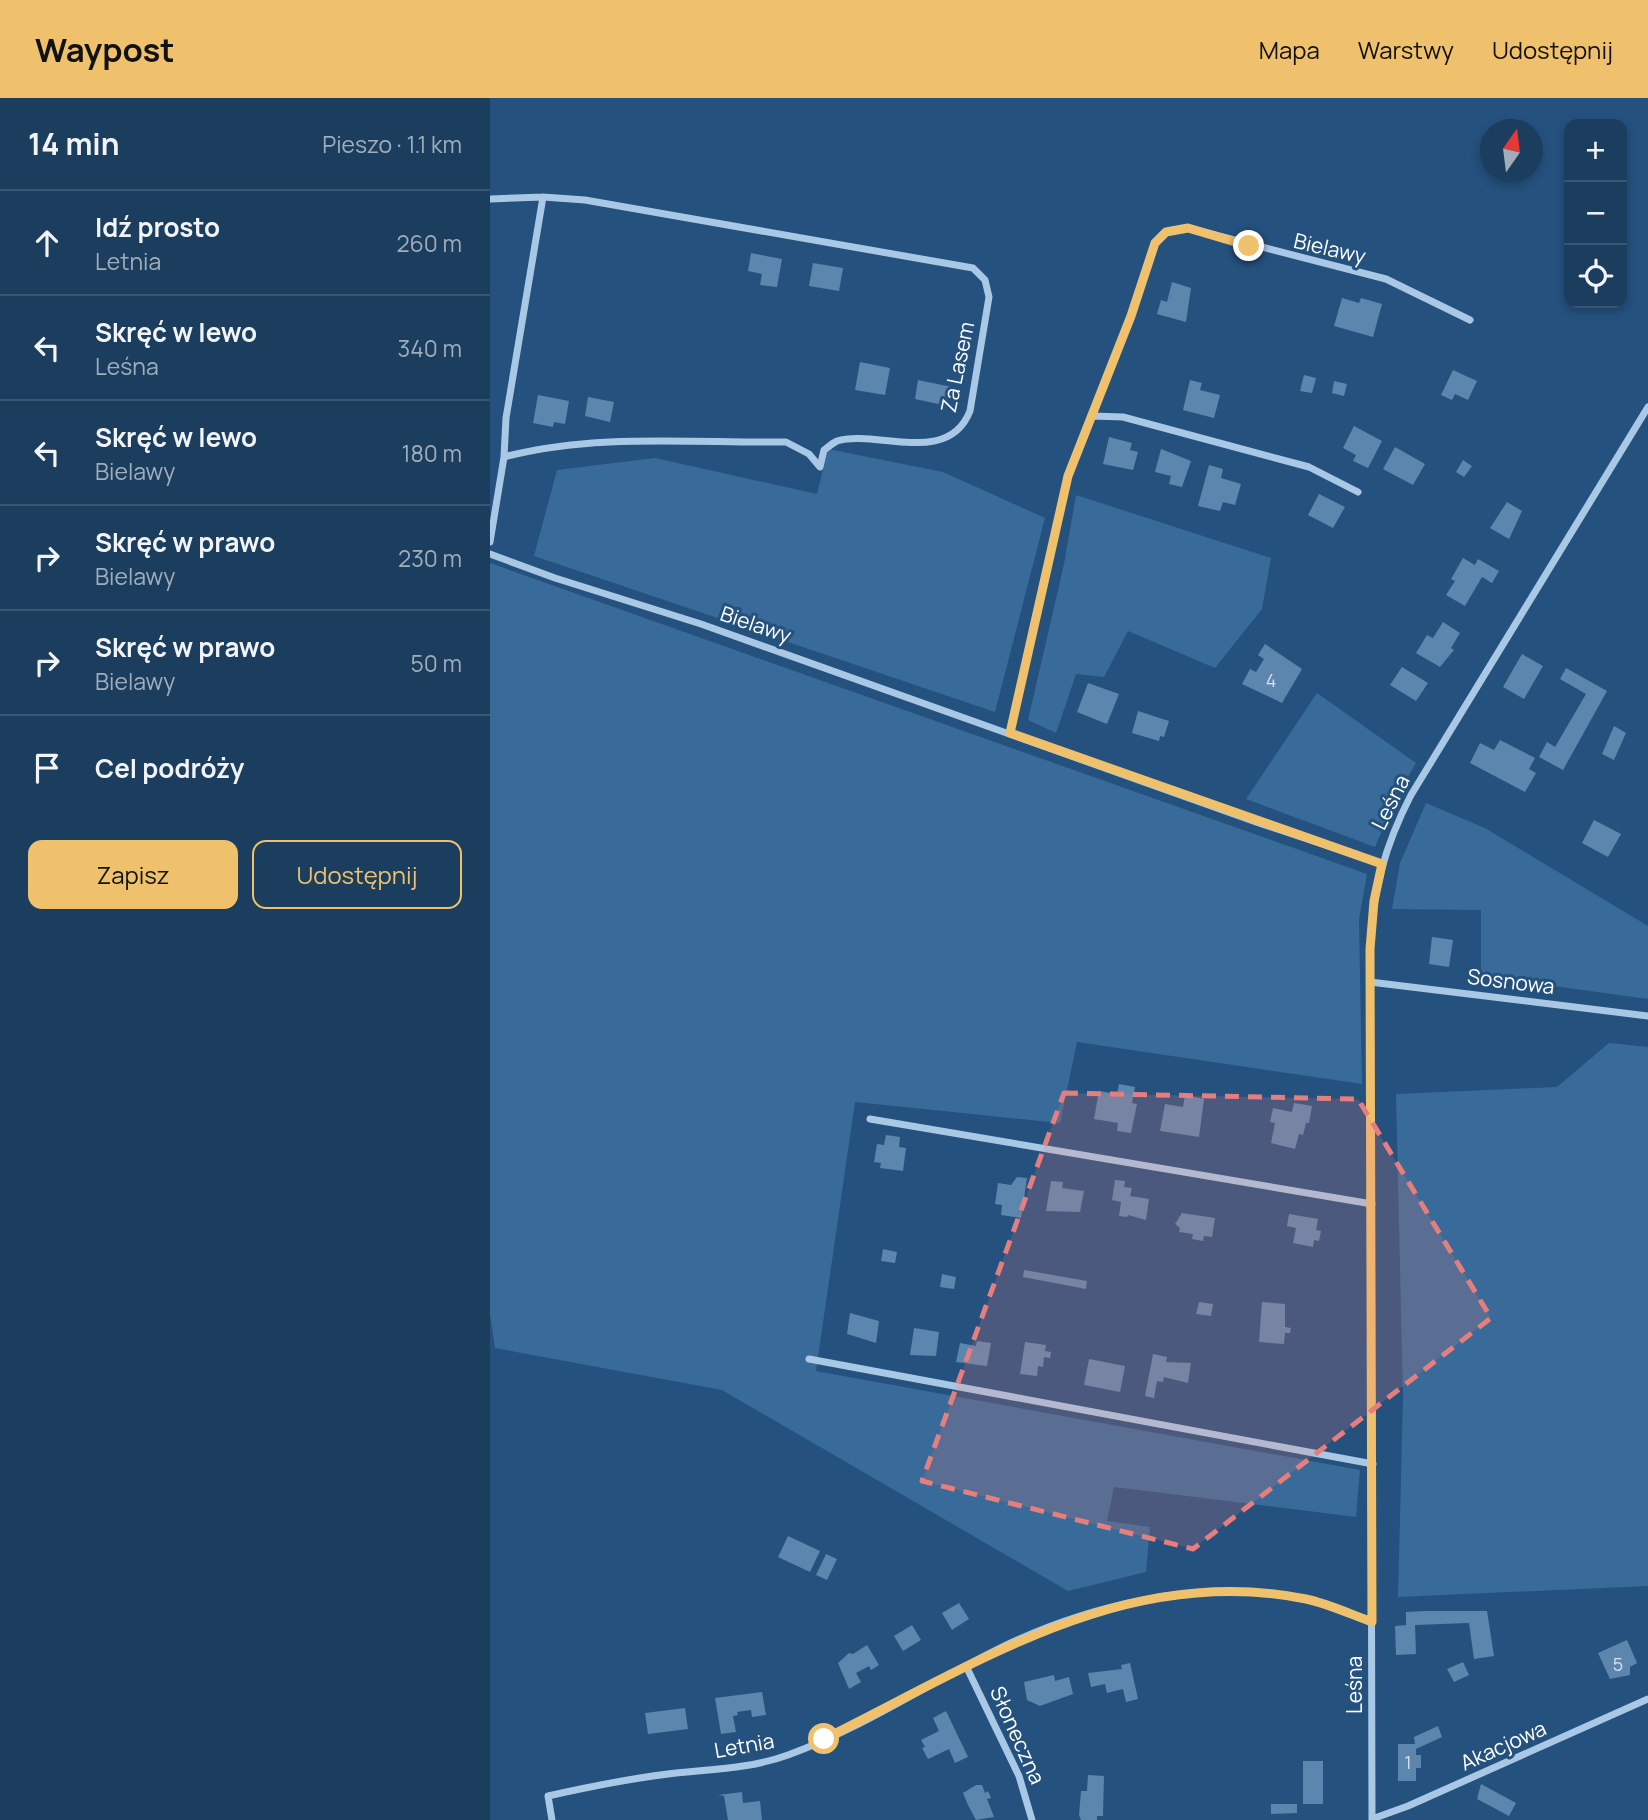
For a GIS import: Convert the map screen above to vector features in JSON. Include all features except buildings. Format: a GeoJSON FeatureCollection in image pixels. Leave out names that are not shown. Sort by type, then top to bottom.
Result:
{"type":"FeatureCollection","features":[{"type":"Feature","properties":{"kind":"street","name":"Za Lasem"},"geometry":{"type":"LineString","coordinates":[[490,199],[543,197],[585,200],[968,266],[985,280],[988,305],[965,425],[936,440],[892,443],[837,441],[824,450],[820,467],[809,454],[786,442],[600,443],[536,448],[504,457]]}},
{"type":"Feature","properties":{"kind":"street"},"geometry":{"type":"LineString","coordinates":[[490,542],[504,457],[506,418],[543,197]]}},
{"type":"Feature","properties":{"kind":"street","name":"Bielawy"},"geometry":{"type":"LineString","coordinates":[[1010,733],[1068,476],[1131,316],[1149,255],[1161,236],[1174,229],[1196,230],[1287,256],[1386,279],[1470,320]]}},
{"type":"Feature","properties":{"kind":"street","name":"Leśna"},"geometry":{"type":"LineString","coordinates":[[1372,1820],[1370,982],[1373,909],[1382,864],[1391,837],[1411,795],[1648,407]]}},
{"type":"Feature","properties":{"kind":"street"},"geometry":{"type":"LineString","coordinates":[[1092,416],[1123,417],[1309,467],[1357,492]]}},
{"type":"Feature","properties":{"kind":"street","name":"Bielawy"},"geometry":{"type":"LineString","coordinates":[[490,554],[555,579],[701,624],[1382,864]]}},
{"type":"Feature","properties":{"kind":"street","name":"Sosnowa"},"geometry":{"type":"LineString","coordinates":[[1370,982],[1648,1016]]}},
{"type":"Feature","properties":{"kind":"street"},"geometry":{"type":"LineString","coordinates":[[870,1119],[1372,1204]]}},
{"type":"Feature","properties":{"kind":"street"},"geometry":{"type":"LineString","coordinates":[[809,1359],[1373,1464]]}},
{"type":"Feature","properties":{"kind":"street","name":"Letnia"},"geometry":{"type":"LineString","coordinates":[[552,1820],[548,1796],[650,1777],[771,1761],[824,1739],[1007,1645],[1077,1618],[1176,1595],[1235,1592],[1293,1597],[1340,1609],[1372,1622]]}},
{"type":"Feature","properties":{"kind":"street","name":"Słoneczna"},"geometry":{"type":"LineString","coordinates":[[967,1666],[1016,1769],[1032,1820]]}},
{"type":"Feature","properties":{"kind":"street","name":"Akacjowa"},"geometry":{"type":"LineString","coordinates":[[1372,1820],[1648,1699]]}},
{"type":"Feature","properties":{"kind":"highlighted area"},"geometry":{"type":"Polygon","coordinates":[[[1064,1093],[1358,1099],[1491,1318],[1193,1549],[922,1481],[1064,1093]]]}},
{"type":"Feature","properties":{"kind":"shaded area"},"geometry":{"type":"Polygon","coordinates":[[[828,449],[943,472],[1045,518],[995,712],[534,556],[557,470],[655,458],[817,494],[828,449]]]}},
{"type":"Feature","properties":{"kind":"shaded area"},"geometry":{"type":"Polygon","coordinates":[[[1076,495],[1271,558],[1262,609],[1215,668],[1128,631],[1104,677],[1076,674],[1056,733],[1028,720],[1064,564],[1076,495]]]}},
{"type":"Feature","properties":{"kind":"shaded area"},"geometry":{"type":"Polygon","coordinates":[[[490,563],[1367,874],[1359,920],[1362,1084],[1077,1042],[1060,1123],[855,1102],[816,1371],[1360,1470],[1356,1517],[1114,1487],[1107,1521],[1150,1527],[1146,1572],[1068,1591],[722,1390],[495,1348],[490,1314],[490,563]]]}},
{"type":"Feature","properties":{"kind":"shaded area"},"geometry":{"type":"Polygon","coordinates":[[[1317,693],[1416,763],[1397,795],[1375,847],[1246,799],[1317,693]]]}},
{"type":"Feature","properties":{"kind":"shaded area"},"geometry":{"type":"Polygon","coordinates":[[[1426,803],[1485,828],[1648,926],[1648,999],[1481,976],[1481,910],[1392,909],[1400,863],[1426,803]]]}},
{"type":"Feature","properties":{"kind":"shaded area"},"geometry":{"type":"Polygon","coordinates":[[[1609,1043],[1648,1047],[1648,1586],[1398,1597],[1403,1397],[1396,1094],[1557,1087],[1609,1043]]]}},
{"type":"Feature","properties":{"kind":"route"},"geometry":{"type":"LineString","coordinates":[[824,1739],[1021,1639],[1093,1613],[1156,1598],[1211,1592],[1275,1595],[1310,1600],[1372,1622],[1370,949],[1374,901],[1382,864],[1256,822],[1010,733],[1068,476],[1131,316],[1149,255],[1161,236],[1174,229],[1188,228],[1249,246]]}}]}
